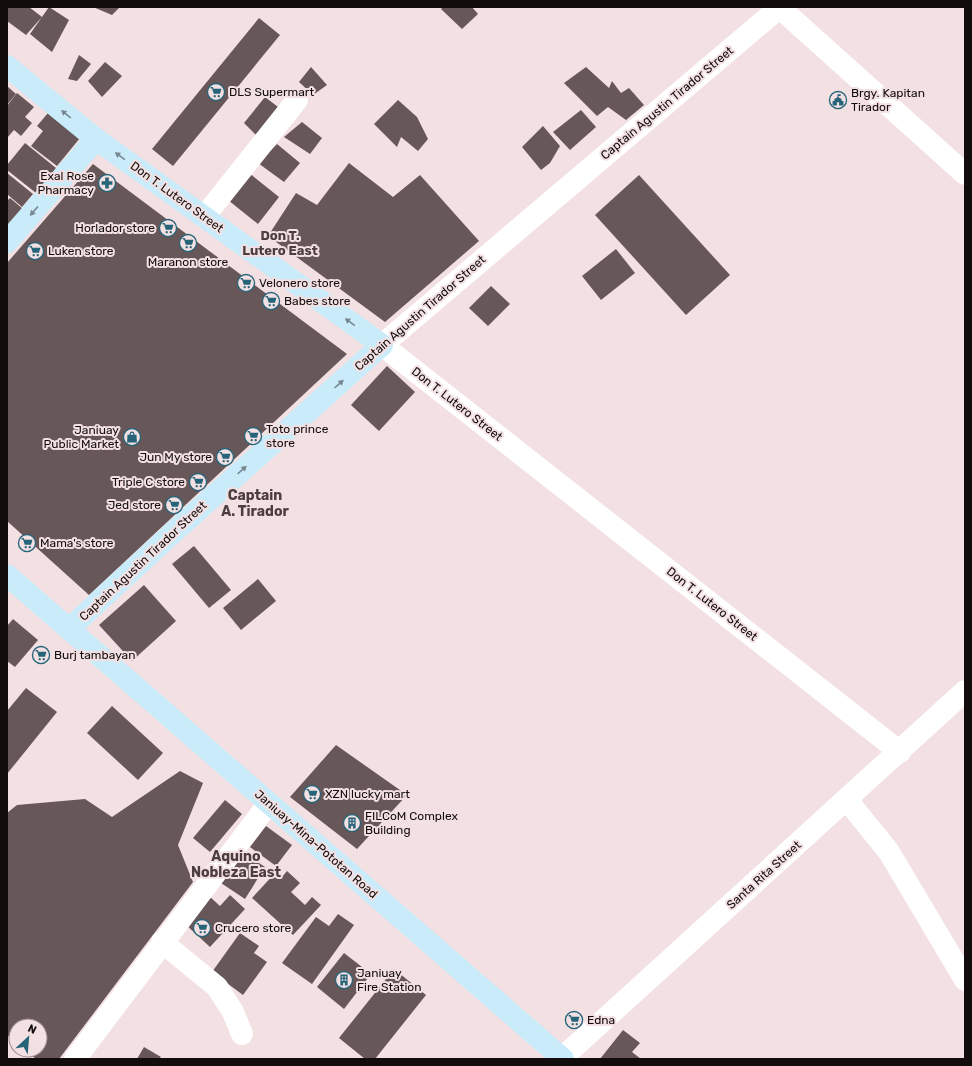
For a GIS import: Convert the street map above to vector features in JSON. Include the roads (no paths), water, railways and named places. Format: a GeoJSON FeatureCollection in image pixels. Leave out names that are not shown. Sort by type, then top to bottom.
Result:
{"type":"FeatureCollection","features":[{"type":"Feature","properties":{"kind":"main road","name":"Don T. Lutero Street"},"geometry":{"type":"LineString","coordinates":[[7,66],[96,139],[382,345]]}},
{"type":"Feature","properties":{"kind":"main road"},"geometry":{"type":"LineString","coordinates":[[7,242],[96,139]]}},
{"type":"Feature","properties":{"kind":"main road","name":"Captain Agustin Tirador Street"},"geometry":{"type":"LineString","coordinates":[[69,629],[166,538],[382,345]]}},
{"type":"Feature","properties":{"kind":"main road","name":"Janiuay-Mina-Pototan Road"},"geometry":{"type":"LineString","coordinates":[[7,575],[563,1058]]}},
{"type":"Feature","properties":{"kind":"street"},"geometry":{"type":"LineString","coordinates":[[779,7],[965,174]]}},
{"type":"Feature","properties":{"kind":"street","name":"Captain Agustin Tirador Street"},"geometry":{"type":"LineString","coordinates":[[382,345],[779,7]]}},
{"type":"Feature","properties":{"kind":"street"},"geometry":{"type":"LineString","coordinates":[[204,217],[298,100]]}},
{"type":"Feature","properties":{"kind":"street","name":"Don T. Lutero Street"},"geometry":{"type":"LineString","coordinates":[[382,345],[900,752]]}},
{"type":"Feature","properties":{"kind":"street","name":"Santa Rita Street"},"geometry":{"type":"LineString","coordinates":[[563,1058],[900,752],[965,691]]}},
{"type":"Feature","properties":{"kind":"street"},"geometry":{"type":"LineString","coordinates":[[847,800],[889,852],[965,980]]}},
{"type":"Feature","properties":{"kind":"street"},"geometry":{"type":"LineString","coordinates":[[75,1059],[162,942],[269,803]]}},
{"type":"Feature","properties":{"kind":"street"},"geometry":{"type":"LineString","coordinates":[[162,942],[217,987],[233,1012],[242,1034]]}},
{"type":"Feature","properties":{"kind":"place","name":"DLS Supermart"},"geometry":{"type":"Point","coordinates":[216,92]}},
{"type":"Feature","properties":{"kind":"place","name":"Brgy. Kapitan Tirador"},"geometry":{"type":"Point","coordinates":[838,100]}},
{"type":"Feature","properties":{"kind":"place","name":"Exal Rose Pharmacy"},"geometry":{"type":"Point","coordinates":[107,183]}},
{"type":"Feature","properties":{"kind":"place","name":"Horlador store"},"geometry":{"type":"Point","coordinates":[168,228]}},
{"type":"Feature","properties":{"kind":"place","name":"Maranon store"},"geometry":{"type":"Point","coordinates":[188,243]}},
{"type":"Feature","properties":{"kind":"place","name":"Luken store"},"geometry":{"type":"Point","coordinates":[35,251]}},
{"type":"Feature","properties":{"kind":"place","name":"Velonero store"},"geometry":{"type":"Point","coordinates":[246,283]}},
{"type":"Feature","properties":{"kind":"place","name":"Babes store"},"geometry":{"type":"Point","coordinates":[271,301]}},
{"type":"Feature","properties":{"kind":"place","name":"Toto prince store"},"geometry":{"type":"Point","coordinates":[253,436]}},
{"type":"Feature","properties":{"kind":"place","name":"Janiuay Public Market"},"geometry":{"type":"Point","coordinates":[132,437]}},
{"type":"Feature","properties":{"kind":"place","name":"Jun My store"},"geometry":{"type":"Point","coordinates":[225,457]}},
{"type":"Feature","properties":{"kind":"place","name":"Triple C store"},"geometry":{"type":"Point","coordinates":[198,482]}},
{"type":"Feature","properties":{"kind":"place","name":"Jed store"},"geometry":{"type":"Point","coordinates":[174,505]}},
{"type":"Feature","properties":{"kind":"place","name":"Mama's store"},"geometry":{"type":"Point","coordinates":[27,543]}},
{"type":"Feature","properties":{"kind":"place","name":"Burj tambayan"},"geometry":{"type":"Point","coordinates":[41,655]}},
{"type":"Feature","properties":{"kind":"place","name":"XZN lucky mart"},"geometry":{"type":"Point","coordinates":[312,794]}},
{"type":"Feature","properties":{"kind":"place","name":"FILCoM Complex Building"},"geometry":{"type":"Point","coordinates":[352,823]}},
{"type":"Feature","properties":{"kind":"place","name":"Crucero store"},"geometry":{"type":"Point","coordinates":[202,928]}},
{"type":"Feature","properties":{"kind":"place","name":"Janiuay Fire Station"},"geometry":{"type":"Point","coordinates":[344,980]}},
{"type":"Feature","properties":{"kind":"place","name":"Edna"},"geometry":{"type":"Point","coordinates":[574,1020]}},
{"type":"Feature","properties":{"kind":"district","name":"Don T. Lutero East"},"geometry":{"type":"Point","coordinates":[280,242]}},
{"type":"Feature","properties":{"kind":"district","name":"Captain A. Tirador"},"geometry":{"type":"Point","coordinates":[255,504]}},
{"type":"Feature","properties":{"kind":"district","name":"Aquino Nobleza East"},"geometry":{"type":"Point","coordinates":[236,864]}}]}
